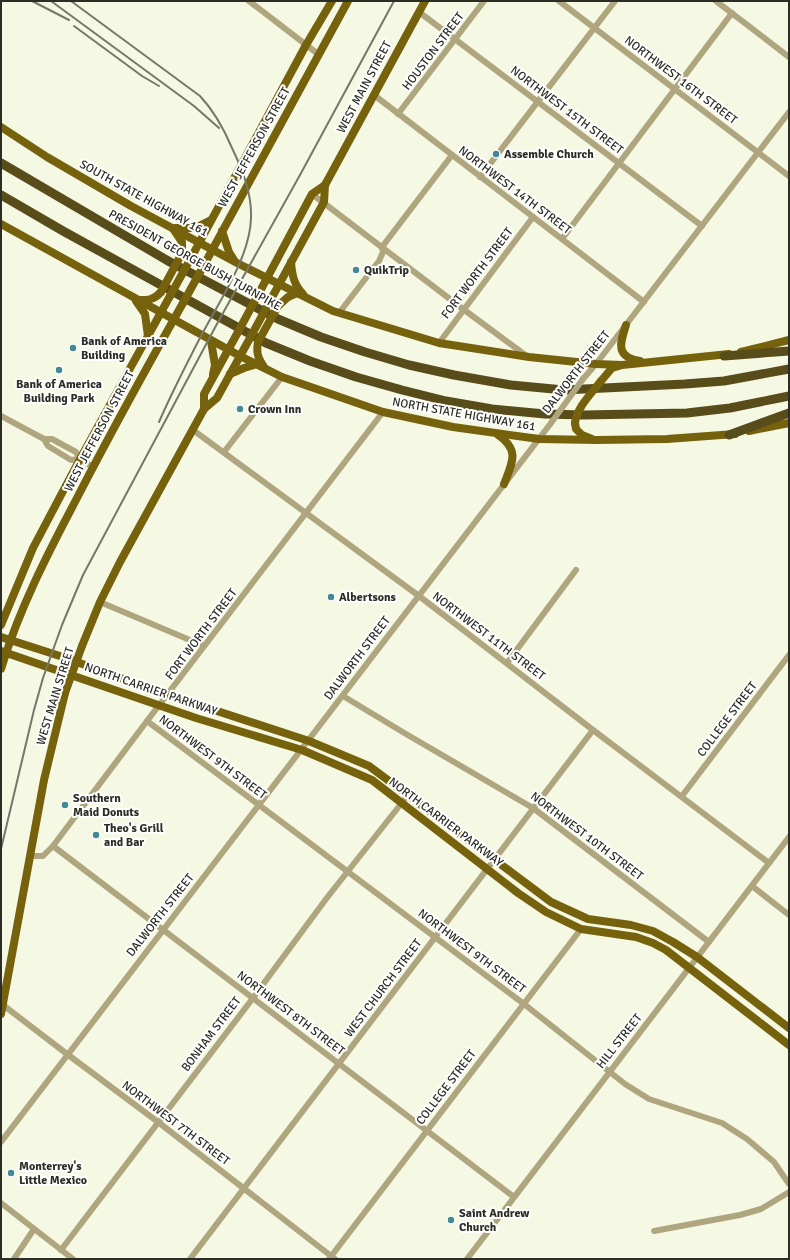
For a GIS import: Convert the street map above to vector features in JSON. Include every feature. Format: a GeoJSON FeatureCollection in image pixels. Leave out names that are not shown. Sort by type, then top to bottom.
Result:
{"type":"FeatureCollection","features":[{"type":"Feature","properties":{"kind":"highway","name":"PRESIDENT GEORGE BUSH TURNPIKE"},"geometry":{"type":"LineString","coordinates":[[1,163],[170,262],[278,319],[321,337],[409,365],[511,386],[564,390],[629,388],[724,381],[789,369]]}},
{"type":"Feature","properties":{"kind":"highway"},"geometry":{"type":"LineString","coordinates":[[1,194],[63,231],[266,343],[323,365],[402,390],[446,401],[492,409],[545,414],[584,415],[687,413],[730,408],[789,396]]}},
{"type":"Feature","properties":{"kind":"highway"},"geometry":{"type":"LineString","coordinates":[[724,356],[789,351]]}},
{"type":"Feature","properties":{"kind":"highway"},"geometry":{"type":"LineString","coordinates":[[729,435],[789,413]]}},
{"type":"Feature","properties":{"kind":"main road","name":"WEST JEFFERSON STREET"},"geometry":{"type":"LineString","coordinates":[[1,625],[33,548],[80,459],[306,45],[332,1]]}},
{"type":"Feature","properties":{"kind":"main road","name":"WEST JEFFERSON STREET"},"geometry":{"type":"LineString","coordinates":[[1,669],[4,651],[48,554],[93,467],[348,1]]}},
{"type":"Feature","properties":{"kind":"main road","name":"WEST MAIN STREET"},"geometry":{"type":"LineString","coordinates":[[1,1014],[44,780],[65,693],[100,602],[120,562],[204,409],[216,398],[230,375],[324,202],[325,185],[425,1]]}},
{"type":"Feature","properties":{"kind":"main road","name":"SOUTH STATE HIGHWAY 161"},"geometry":{"type":"LineString","coordinates":[[1,127],[48,157],[131,206],[279,284]]}},
{"type":"Feature","properties":{"kind":"main road","name":"WEST MAIN STREET"},"geometry":{"type":"LineString","coordinates":[[204,409],[204,394],[312,194],[325,185]]}},
{"type":"Feature","properties":{"kind":"main road"},"geometry":{"type":"LineString","coordinates":[[172,228],[195,228],[212,219]]}},
{"type":"Feature","properties":{"kind":"main road"},"geometry":{"type":"LineString","coordinates":[[1,224],[240,356]]}},
{"type":"Feature","properties":{"kind":"main road"},"geometry":{"type":"LineString","coordinates":[[136,299],[150,300],[157,297],[182,253],[182,242],[172,228]]}},
{"type":"Feature","properties":{"kind":"main road"},"geometry":{"type":"LineString","coordinates":[[222,231],[229,252],[234,261]]}},
{"type":"Feature","properties":{"kind":"main road"},"geometry":{"type":"LineString","coordinates":[[291,262],[292,275],[297,288],[308,299]]}},
{"type":"Feature","properties":{"kind":"main road"},"geometry":{"type":"LineString","coordinates":[[279,284],[339,313],[439,343],[529,357],[596,364],[622,365]]}},
{"type":"Feature","properties":{"kind":"main road"},"geometry":{"type":"LineString","coordinates":[[230,375],[244,368],[261,366],[256,351],[258,342],[278,306],[288,297],[297,294]]}},
{"type":"Feature","properties":{"kind":"main road"},"geometry":{"type":"LineString","coordinates":[[136,299],[144,314],[148,336]]}},
{"type":"Feature","properties":{"kind":"main road"},"geometry":{"type":"LineString","coordinates":[[626,325],[620,345],[621,350],[624,354],[634,360],[645,362]]}},
{"type":"Feature","properties":{"kind":"main road"},"geometry":{"type":"LineString","coordinates":[[597,440],[582,435],[576,429],[576,415],[612,368],[645,362],[724,356],[789,340]]}},
{"type":"Feature","properties":{"kind":"main road"},"geometry":{"type":"LineString","coordinates":[[211,341],[215,365],[212,380]]}},
{"type":"Feature","properties":{"kind":"main road","name":"NORTH STATE HIGHWAY 161"},"geometry":{"type":"LineString","coordinates":[[240,356],[282,376],[383,412],[496,434],[539,439],[667,439],[729,435],[789,423]]}},
{"type":"Feature","properties":{"kind":"main road"},"geometry":{"type":"LineString","coordinates":[[496,434],[506,440],[511,447],[513,454],[511,465],[504,484]]}},
{"type":"Feature","properties":{"kind":"main road","name":"NORTH CARRIER PARKWAY"},"geometry":{"type":"LineString","coordinates":[[1,637],[63,657],[168,695],[309,741],[369,766],[551,902],[588,919],[631,925],[653,932],[697,957],[789,1028]]}},
{"type":"Feature","properties":{"kind":"main road","name":"NORTH CARRIER PARKWAY"},"geometry":{"type":"LineString","coordinates":[[4,651],[245,734],[302,750],[372,780],[488,868],[523,897],[546,912],[581,929],[636,938],[654,943],[689,967],[789,1045]]}},
{"type":"Feature","properties":{"kind":"street"},"geometry":{"type":"LineString","coordinates":[[249,1],[318,54]]}},
{"type":"Feature","properties":{"kind":"street","name":"HOUSTON STREET"},"geometry":{"type":"LineString","coordinates":[[398,114],[484,1]]}},
{"type":"Feature","properties":{"kind":"street","name":"NORTHWEST 16TH STREET"},"geometry":{"type":"LineString","coordinates":[[559,1],[789,176]]}},
{"type":"Feature","properties":{"kind":"street"},"geometry":{"type":"LineString","coordinates":[[480,177],[615,1]]}},
{"type":"Feature","properties":{"kind":"street"},"geometry":{"type":"LineString","coordinates":[[716,1],[789,57]]}},
{"type":"Feature","properties":{"kind":"street","name":"NORTHWEST 15TH STREET"},"geometry":{"type":"LineString","coordinates":[[419,12],[702,226]]}},
{"type":"Feature","properties":{"kind":"street"},"geometry":{"type":"LineString","coordinates":[[562,240],[732,13]]}},
{"type":"Feature","properties":{"kind":"street","name":"NORTHWEST 14TH STREET"},"geometry":{"type":"LineString","coordinates":[[374,96],[644,302]]}},
{"type":"Feature","properties":{"kind":"street","name":"DALWORTH STREET"},"geometry":{"type":"LineString","coordinates":[[1,1142],[163,929],[309,741],[583,379],[644,302],[789,112]]}},
{"type":"Feature","properties":{"kind":"street"},"geometry":{"type":"LineString","coordinates":[[339,313],[379,261],[383,252],[382,247],[452,155]]}},
{"type":"Feature","properties":{"kind":"street"},"geometry":{"type":"LineString","coordinates":[[312,194],[463,309],[529,357]]}},
{"type":"Feature","properties":{"kind":"street","name":"FORT WORTH STREET"},"geometry":{"type":"LineString","coordinates":[[439,343],[533,217]]}},
{"type":"Feature","properties":{"kind":"street"},"geometry":{"type":"LineString","coordinates":[[224,452],[282,376]]}},
{"type":"Feature","properties":{"kind":"street","name":"FORT WORTH STREET"},"geometry":{"type":"LineString","coordinates":[[30,856],[43,856],[54,846],[147,721],[383,412]]}},
{"type":"Feature","properties":{"kind":"street"},"geometry":{"type":"LineString","coordinates":[[1,416],[44,439],[52,440],[76,452],[80,459],[93,467]]}},
{"type":"Feature","properties":{"kind":"street","name":"NORTHWEST 11TH STREET"},"geometry":{"type":"LineString","coordinates":[[193,430],[419,596],[769,863]]}},
{"type":"Feature","properties":{"kind":"street"},"geometry":{"type":"LineString","coordinates":[[44,439],[48,446],[71,460],[80,459]]}},
{"type":"Feature","properties":{"kind":"street"},"geometry":{"type":"LineString","coordinates":[[507,663],[576,570]]}},
{"type":"Feature","properties":{"kind":"street"},"geometry":{"type":"LineString","coordinates":[[100,602],[204,646]]}},
{"type":"Feature","properties":{"kind":"street","name":"COLLEGE STREET"},"geometry":{"type":"LineString","coordinates":[[682,796],[789,655]]}},
{"type":"Feature","properties":{"kind":"street","name":"NORTHWEST 10TH STREET"},"geometry":{"type":"LineString","coordinates":[[343,696],[533,808],[709,942]]}},
{"type":"Feature","properties":{"kind":"street","name":"NORTHWEST 9TH STREET"},"geometry":{"type":"LineString","coordinates":[[147,721],[524,1004],[625,1084],[649,1099],[722,1123],[747,1139],[774,1162],[789,1184]]}},
{"type":"Feature","properties":{"kind":"street","name":"WEST CHURCH STREET"},"geometry":{"type":"LineString","coordinates":[[190,1259],[593,730]]}},
{"type":"Feature","properties":{"kind":"street","name":"BONHAM STREET"},"geometry":{"type":"LineString","coordinates":[[61,1250],[347,871],[408,795]]}},
{"type":"Feature","properties":{"kind":"street","name":"HILL STREET"},"geometry":{"type":"LineString","coordinates":[[467,1259],[789,837]]}},
{"type":"Feature","properties":{"kind":"street","name":"NORTHWEST 8TH STREET"},"geometry":{"type":"LineString","coordinates":[[54,846],[514,1197]]}},
{"type":"Feature","properties":{"kind":"street"},"geometry":{"type":"LineString","coordinates":[[752,886],[789,915]]}},
{"type":"Feature","properties":{"kind":"street","name":"COLLEGE STREET"},"geometry":{"type":"LineString","coordinates":[[332,1258],[581,929]]}},
{"type":"Feature","properties":{"kind":"street","name":"NORTHWEST 7TH STREET"},"geometry":{"type":"LineString","coordinates":[[3,1005],[244,1188],[332,1258]]}},
{"type":"Feature","properties":{"kind":"street"},"geometry":{"type":"LineString","coordinates":[[654,1231],[740,1215],[761,1209],[789,1192]]}},
{"type":"Feature","properties":{"kind":"street"},"geometry":{"type":"LineString","coordinates":[[1,1203],[73,1259]]}},
{"type":"Feature","properties":{"kind":"street"},"geometry":{"type":"LineString","coordinates":[[14,1259],[34,1228]]}},
{"type":"Feature","properties":{"kind":"railway"},"geometry":{"type":"LineString","coordinates":[[32,1],[69,20]]}},
{"type":"Feature","properties":{"kind":"railway"},"geometry":{"type":"LineString","coordinates":[[51,1],[194,106],[219,128]]}},
{"type":"Feature","properties":{"kind":"railway"},"geometry":{"type":"LineString","coordinates":[[71,1],[200,96],[214,114],[226,134],[246,182],[250,199],[251,218],[249,233],[240,263],[185,367],[159,422]]}},
{"type":"Feature","properties":{"kind":"railway"},"geometry":{"type":"LineString","coordinates":[[1,849],[43,678],[62,625],[83,575],[218,322],[300,175],[394,1]]}},
{"type":"Feature","properties":{"kind":"railway"},"geometry":{"type":"LineString","coordinates":[[74,26],[142,76],[159,86]]}},
{"type":"Feature","properties":{"kind":"place","name":"Assemble Church"},"geometry":{"type":"Point","coordinates":[496,154]}},
{"type":"Feature","properties":{"kind":"place","name":"QuikTrip"},"geometry":{"type":"Point","coordinates":[356,270]}},
{"type":"Feature","properties":{"kind":"place","name":"Bank of America Building"},"geometry":{"type":"Point","coordinates":[73,348]}},
{"type":"Feature","properties":{"kind":"place","name":"Bank of America Building Park"},"geometry":{"type":"Point","coordinates":[59,370]}},
{"type":"Feature","properties":{"kind":"place","name":"Crown Inn"},"geometry":{"type":"Point","coordinates":[240,409]}},
{"type":"Feature","properties":{"kind":"place","name":"Albertsons"},"geometry":{"type":"Point","coordinates":[331,597]}},
{"type":"Feature","properties":{"kind":"place","name":"Southern Maid Donuts"},"geometry":{"type":"Point","coordinates":[65,805]}},
{"type":"Feature","properties":{"kind":"place","name":"Theo's Grill and Bar"},"geometry":{"type":"Point","coordinates":[96,835]}},
{"type":"Feature","properties":{"kind":"place","name":"Monterrey's Little Mexico"},"geometry":{"type":"Point","coordinates":[11,1173]}},
{"type":"Feature","properties":{"kind":"place","name":"Saint Andrew Church"},"geometry":{"type":"Point","coordinates":[451,1220]}}]}
